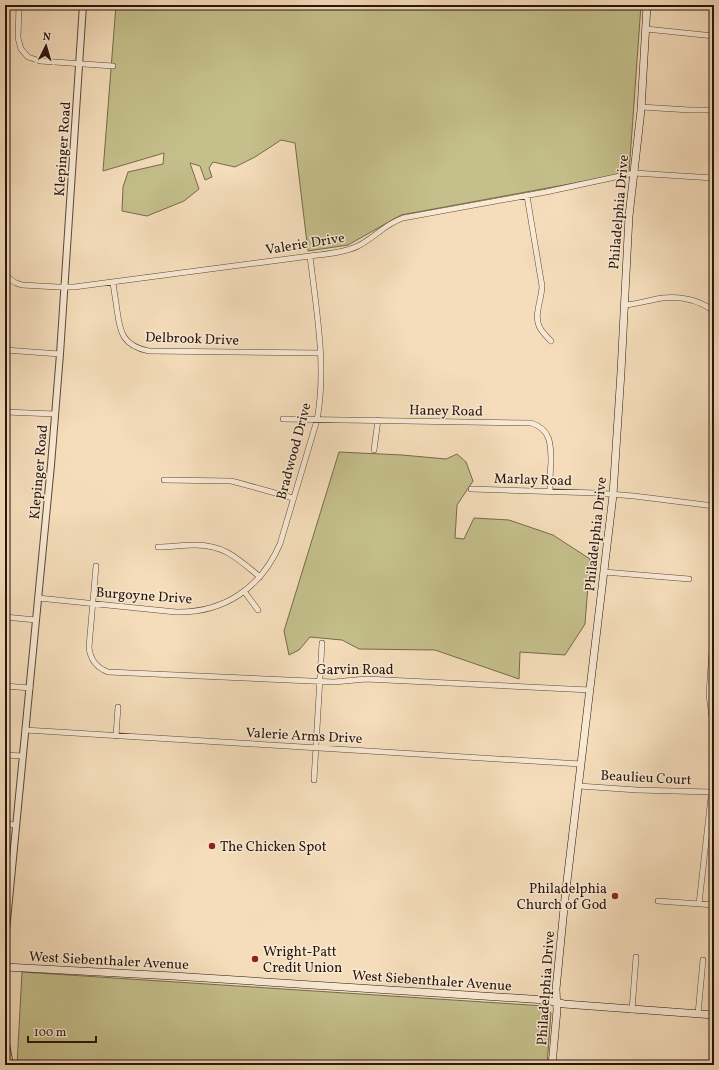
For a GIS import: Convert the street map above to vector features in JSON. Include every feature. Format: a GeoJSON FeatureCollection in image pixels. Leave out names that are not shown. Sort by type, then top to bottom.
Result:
{"type":"FeatureCollection","features":[{"type":"Feature","properties":{"kind":"main road","name":"Philadelphia Drive"},"geometry":{"type":"LineString","coordinates":[[552,1065],[557,1010],[556,989],[565,900],[613,495],[629,216],[641,107],[647,5]]}},
{"type":"Feature","properties":{"kind":"main road","name":"West Siebenthaler Avenue"},"geometry":{"type":"LineString","coordinates":[[5,967],[546,1000],[557,1003],[632,1010],[714,1015]]}},
{"type":"Feature","properties":{"kind":"street"},"geometry":{"type":"LineString","coordinates":[[19,5],[18,38],[21,49],[28,57],[40,61],[113,66]]}},
{"type":"Feature","properties":{"kind":"street","name":"Klepinger Road"},"geometry":{"type":"LineString","coordinates":[[5,941],[30,688],[60,354],[83,5]]}},
{"type":"Feature","properties":{"kind":"street"},"geometry":{"type":"LineString","coordinates":[[646,29],[714,36]]}},
{"type":"Feature","properties":{"kind":"street"},"geometry":{"type":"LineString","coordinates":[[641,107],[714,110]]}},
{"type":"Feature","properties":{"kind":"street","name":"Valerie Drive"},"geometry":{"type":"LineString","coordinates":[[5,272],[6,275],[16,284],[64,287],[310,256],[348,250],[358,246],[385,227],[403,218],[527,196],[634,173],[714,178]]}},
{"type":"Feature","properties":{"kind":"street"},"geometry":{"type":"LineString","coordinates":[[527,196],[542,286],[542,297],[537,318],[540,328],[551,340]]}},
{"type":"Feature","properties":{"kind":"street"},"geometry":{"type":"LineString","coordinates":[[5,197],[5,240]]}},
{"type":"Feature","properties":{"kind":"street","name":"Bradwood Drive"},"geometry":{"type":"LineString","coordinates":[[244,591],[260,577],[270,563],[280,544],[317,420],[320,390],[320,353],[310,256]]}},
{"type":"Feature","properties":{"kind":"street","name":"Delbrook Drive"},"geometry":{"type":"LineString","coordinates":[[113,282],[121,333],[126,340],[138,349],[149,351],[320,353]]}},
{"type":"Feature","properties":{"kind":"street"},"geometry":{"type":"LineString","coordinates":[[625,305],[662,298],[681,298],[697,302],[714,311]]}},
{"type":"Feature","properties":{"kind":"street"},"geometry":{"type":"LineString","coordinates":[[5,350],[60,354]]}},
{"type":"Feature","properties":{"kind":"street"},"geometry":{"type":"LineString","coordinates":[[5,412],[55,414]]}},
{"type":"Feature","properties":{"kind":"street","name":"Haney Road"},"geometry":{"type":"LineString","coordinates":[[283,419],[528,423],[537,425],[546,433],[550,443],[550,492]]}},
{"type":"Feature","properties":{"kind":"street"},"geometry":{"type":"LineString","coordinates":[[374,450],[378,420]]}},
{"type":"Feature","properties":{"kind":"street"},"geometry":{"type":"LineString","coordinates":[[164,480],[235,482],[293,498]]}},
{"type":"Feature","properties":{"kind":"street","name":"Marlay Road"},"geometry":{"type":"LineString","coordinates":[[471,489],[597,493],[714,506]]}},
{"type":"Feature","properties":{"kind":"street"},"geometry":{"type":"LineString","coordinates":[[158,546],[206,545],[221,549],[232,554],[260,577]]}},
{"type":"Feature","properties":{"kind":"street","name":"Garvin Road"},"geometry":{"type":"LineString","coordinates":[[96,566],[89,647],[90,655],[95,663],[108,672],[320,682],[366,680],[590,690]]}},
{"type":"Feature","properties":{"kind":"street"},"geometry":{"type":"LineString","coordinates":[[604,572],[689,580]]}},
{"type":"Feature","properties":{"kind":"street"},"geometry":{"type":"LineString","coordinates":[[244,591],[258,610]]}},
{"type":"Feature","properties":{"kind":"street","name":"Burgoyne Drive"},"geometry":{"type":"LineString","coordinates":[[38,598],[176,612],[193,612],[223,604],[244,591]]}},
{"type":"Feature","properties":{"kind":"street"},"geometry":{"type":"LineString","coordinates":[[5,617],[36,620]]}},
{"type":"Feature","properties":{"kind":"street"},"geometry":{"type":"LineString","coordinates":[[714,620],[709,695],[714,732]]}},
{"type":"Feature","properties":{"kind":"street"},"geometry":{"type":"LineString","coordinates":[[314,780],[322,642]]}},
{"type":"Feature","properties":{"kind":"street"},"geometry":{"type":"LineString","coordinates":[[5,686],[30,688]]}},
{"type":"Feature","properties":{"kind":"street"},"geometry":{"type":"LineString","coordinates":[[116,736],[118,707]]}},
{"type":"Feature","properties":{"kind":"street","name":"Valerie Arms Drive"},"geometry":{"type":"LineString","coordinates":[[25,730],[581,764]]}},
{"type":"Feature","properties":{"kind":"street"},"geometry":{"type":"LineString","coordinates":[[5,755],[23,756]]}},
{"type":"Feature","properties":{"kind":"street"},"geometry":{"type":"LineString","coordinates":[[699,904],[714,770]]}},
{"type":"Feature","properties":{"kind":"street","name":"Beaulieu Court"},"geometry":{"type":"LineString","coordinates":[[579,786],[637,790],[711,792]]}},
{"type":"Feature","properties":{"kind":"street"},"geometry":{"type":"LineString","coordinates":[[5,824],[16,825]]}},
{"type":"Feature","properties":{"kind":"street"},"geometry":{"type":"LineString","coordinates":[[658,901],[714,905]]}},
{"type":"Feature","properties":{"kind":"street"},"geometry":{"type":"LineString","coordinates":[[632,1010],[636,957]]}},
{"type":"Feature","properties":{"kind":"street"},"geometry":{"type":"LineString","coordinates":[[698,1014],[702,960]]}},
{"type":"Feature","properties":{"kind":"street"},"geometry":{"type":"LineString","coordinates":[[5,1039],[10,1065]]}},
{"type":"Feature","properties":{"kind":"shaded area"},"geometry":{"type":"Polygon","coordinates":[[[116,5],[641,5],[629,173],[401,215],[348,245],[308,251],[295,143],[281,140],[255,157],[235,167],[213,162],[209,168],[212,177],[205,180],[200,166],[190,163],[199,189],[184,201],[147,216],[122,211],[123,187],[128,172],[163,164],[164,153],[103,171],[116,5]]]}},
{"type":"Feature","properties":{"kind":"shaded area"},"geometry":{"type":"Polygon","coordinates":[[[339,452],[446,459],[457,454],[466,462],[473,481],[457,505],[455,538],[464,539],[474,518],[509,520],[553,535],[590,559],[585,624],[565,655],[520,652],[519,679],[435,650],[359,649],[342,640],[310,637],[299,650],[289,655],[284,631],[339,452]]]}},
{"type":"Feature","properties":{"kind":"shaded area"},"geometry":{"type":"Polygon","coordinates":[[[22,972],[545,1006],[551,1013],[547,1065],[17,1065],[22,972]]]}},
{"type":"Feature","properties":{"kind":"place","name":"The Chicken Spot"},"geometry":{"type":"Point","coordinates":[212,846]}},
{"type":"Feature","properties":{"kind":"place","name":"Philadelphia Church of God"},"geometry":{"type":"Point","coordinates":[615,896]}},
{"type":"Feature","properties":{"kind":"place","name":"Wright-Patt Credit Union"},"geometry":{"type":"Point","coordinates":[255,959]}}]}
